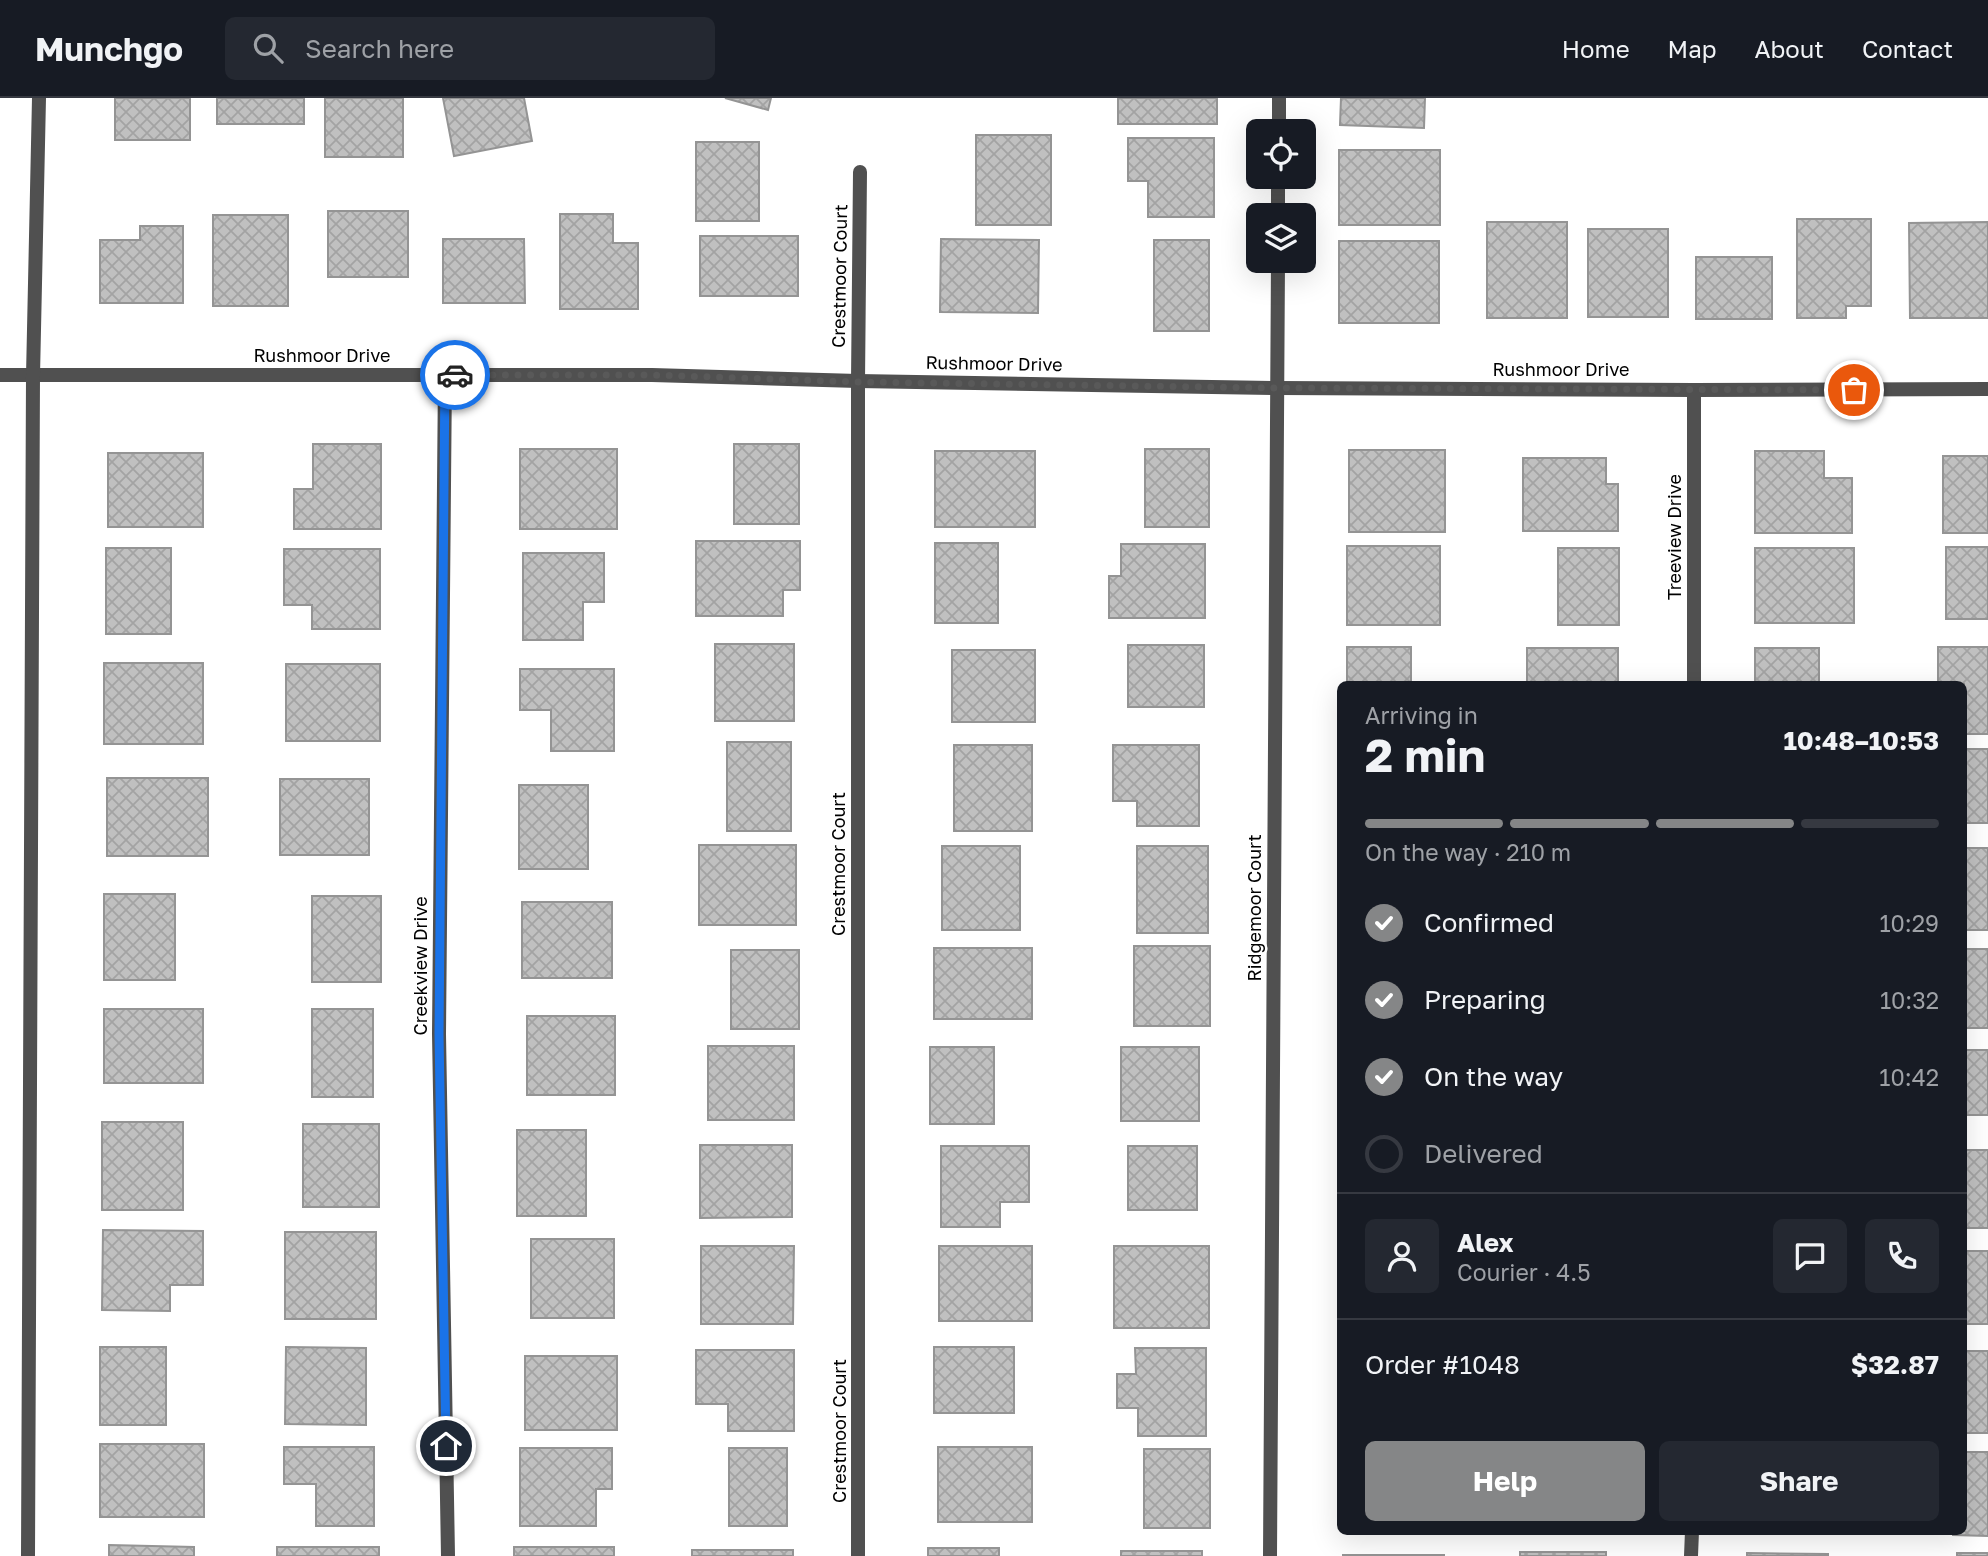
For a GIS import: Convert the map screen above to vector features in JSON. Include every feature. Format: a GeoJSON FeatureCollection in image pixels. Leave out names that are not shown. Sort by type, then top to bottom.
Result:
{"type":"FeatureCollection","features":[{"type":"Feature","properties":{"kind":"street"},"geometry":{"type":"LineString","coordinates":[[28,1556],[33,376],[39,98]]}},
{"type":"Feature","properties":{"kind":"street"},"geometry":{"type":"LineString","coordinates":[[1279,98],[1279,119]]}},
{"type":"Feature","properties":{"kind":"street","name":"Crestmoor Court"},"geometry":{"type":"LineString","coordinates":[[858,1556],[860,172]]}},
{"type":"Feature","properties":{"kind":"street","name":"Ridgemoor Court"},"geometry":{"type":"LineString","coordinates":[[1270,1556],[1278,273]]}},
{"type":"Feature","properties":{"kind":"street","name":"Rushmoor Drive"},"geometry":{"type":"LineString","coordinates":[[0,375],[652,375],[858,382],[1278,388],[1988,389]]}},
{"type":"Feature","properties":{"kind":"street","name":"Creekview Drive"},"geometry":{"type":"LineString","coordinates":[[445,375],[439,1034],[448,1556]]}},
{"type":"Feature","properties":{"kind":"street","name":"Treeview Drive"},"geometry":{"type":"LineString","coordinates":[[1694,390],[1694,681]]}},
{"type":"Feature","properties":{"kind":"street"},"geometry":{"type":"LineString","coordinates":[[1691,1556],[1692,1535]]}},
{"type":"Feature","properties":{"kind":"building"},"geometry":{"type":"Polygon","coordinates":[[[115,98],[190,98],[190,140],[115,140],[115,98]]]}},
{"type":"Feature","properties":{"kind":"building"},"geometry":{"type":"Polygon","coordinates":[[[217,98],[304,98],[304,124],[217,124],[217,98]]]}},
{"type":"Feature","properties":{"kind":"building"},"geometry":{"type":"Polygon","coordinates":[[[325,98],[403,98],[403,157],[325,157],[325,98]]]}},
{"type":"Feature","properties":{"kind":"building"},"geometry":{"type":"Polygon","coordinates":[[[443,98],[524,98],[532,141],[454,156],[443,98]]]}},
{"type":"Feature","properties":{"kind":"building"},"geometry":{"type":"Polygon","coordinates":[[[725,98],[771,98],[768,110],[725,98]]]}},
{"type":"Feature","properties":{"kind":"building"},"geometry":{"type":"Polygon","coordinates":[[[1118,98],[1217,98],[1217,124],[1118,124],[1118,98]]]}},
{"type":"Feature","properties":{"kind":"building"},"geometry":{"type":"Polygon","coordinates":[[[1341,98],[1425,98],[1424,128],[1340,125],[1341,98]]]}},
{"type":"Feature","properties":{"kind":"building"},"geometry":{"type":"Polygon","coordinates":[[[976,135],[1051,135],[1051,225],[976,225],[976,135]]]}},
{"type":"Feature","properties":{"kind":"building"},"geometry":{"type":"Polygon","coordinates":[[[1128,138],[1214,138],[1214,217],[1148,217],[1148,181],[1128,181],[1128,138]]]}},
{"type":"Feature","properties":{"kind":"building"},"geometry":{"type":"Polygon","coordinates":[[[696,142],[759,142],[759,221],[696,221],[696,142]]]}},
{"type":"Feature","properties":{"kind":"building"},"geometry":{"type":"Polygon","coordinates":[[[1339,150],[1440,150],[1440,225],[1339,225],[1339,150]]]}},
{"type":"Feature","properties":{"kind":"building"},"geometry":{"type":"Polygon","coordinates":[[[328,211],[408,211],[408,277],[328,277],[328,211]]]}},
{"type":"Feature","properties":{"kind":"building"},"geometry":{"type":"Polygon","coordinates":[[[560,214],[613,214],[613,243],[638,243],[638,309],[560,309],[560,214]]]}},
{"type":"Feature","properties":{"kind":"building"},"geometry":{"type":"Polygon","coordinates":[[[213,215],[288,215],[288,306],[213,306],[213,215]]]}},
{"type":"Feature","properties":{"kind":"building"},"geometry":{"type":"Polygon","coordinates":[[[1797,219],[1871,219],[1871,306],[1846,306],[1846,318],[1797,318],[1797,219]]]}},
{"type":"Feature","properties":{"kind":"building"},"geometry":{"type":"Polygon","coordinates":[[[1487,222],[1567,222],[1567,318],[1487,318],[1487,222]]]}},
{"type":"Feature","properties":{"kind":"building"},"geometry":{"type":"Polygon","coordinates":[[[1988,222],[1988,318],[1910,318],[1909,223],[1988,222]]]}},
{"type":"Feature","properties":{"kind":"building"},"geometry":{"type":"Polygon","coordinates":[[[140,226],[183,226],[183,303],[100,303],[100,240],[140,240],[140,226]]]}},
{"type":"Feature","properties":{"kind":"building"},"geometry":{"type":"Polygon","coordinates":[[[1588,229],[1668,229],[1668,317],[1588,317],[1588,229]]]}},
{"type":"Feature","properties":{"kind":"building"},"geometry":{"type":"Polygon","coordinates":[[[700,236],[798,236],[798,296],[700,296],[700,236]]]}},
{"type":"Feature","properties":{"kind":"building"},"geometry":{"type":"Polygon","coordinates":[[[443,239],[524,239],[525,303],[443,303],[443,239]]]}},
{"type":"Feature","properties":{"kind":"building"},"geometry":{"type":"Polygon","coordinates":[[[941,239],[1039,240],[1038,313],[940,312],[941,239]]]}},
{"type":"Feature","properties":{"kind":"building"},"geometry":{"type":"Polygon","coordinates":[[[1154,240],[1209,240],[1209,331],[1154,331],[1154,240]]]}},
{"type":"Feature","properties":{"kind":"building"},"geometry":{"type":"Polygon","coordinates":[[[1339,241],[1439,241],[1439,323],[1339,323],[1339,241]]]}},
{"type":"Feature","properties":{"kind":"building"},"geometry":{"type":"Polygon","coordinates":[[[1696,257],[1772,257],[1772,319],[1696,319],[1696,257]]]}},
{"type":"Feature","properties":{"kind":"building"},"geometry":{"type":"Polygon","coordinates":[[[313,444],[381,444],[381,529],[294,529],[294,489],[313,489],[313,444]]]}},
{"type":"Feature","properties":{"kind":"building"},"geometry":{"type":"Polygon","coordinates":[[[734,444],[799,444],[799,524],[734,524],[734,444]]]}},
{"type":"Feature","properties":{"kind":"building"},"geometry":{"type":"Polygon","coordinates":[[[520,449],[617,449],[617,529],[520,529],[520,449]]]}},
{"type":"Feature","properties":{"kind":"building"},"geometry":{"type":"Polygon","coordinates":[[[1145,449],[1209,449],[1209,527],[1145,527],[1145,449]]]}},
{"type":"Feature","properties":{"kind":"building"},"geometry":{"type":"Polygon","coordinates":[[[1349,450],[1445,450],[1445,532],[1349,532],[1349,450]]]}},
{"type":"Feature","properties":{"kind":"building"},"geometry":{"type":"Polygon","coordinates":[[[935,451],[1035,451],[1035,527],[935,527],[935,451]]]}},
{"type":"Feature","properties":{"kind":"building"},"geometry":{"type":"Polygon","coordinates":[[[1755,451],[1824,451],[1824,478],[1852,478],[1852,533],[1755,533],[1755,451]]]}},
{"type":"Feature","properties":{"kind":"building"},"geometry":{"type":"Polygon","coordinates":[[[108,453],[203,453],[203,527],[108,527],[108,453]]]}},
{"type":"Feature","properties":{"kind":"building"},"geometry":{"type":"Polygon","coordinates":[[[1943,456],[1988,456],[1988,533],[1943,533],[1943,456]]]}},
{"type":"Feature","properties":{"kind":"building"},"geometry":{"type":"Polygon","coordinates":[[[1523,458],[1606,458],[1606,484],[1618,484],[1618,531],[1523,531],[1523,458]]]}},
{"type":"Feature","properties":{"kind":"building"},"geometry":{"type":"Polygon","coordinates":[[[696,541],[800,541],[800,590],[783,590],[783,616],[696,616],[696,541]]]}},
{"type":"Feature","properties":{"kind":"building"},"geometry":{"type":"Polygon","coordinates":[[[935,543],[998,543],[998,623],[935,623],[935,543]]]}},
{"type":"Feature","properties":{"kind":"building"},"geometry":{"type":"Polygon","coordinates":[[[1121,544],[1205,544],[1205,618],[1109,618],[1109,576],[1121,576],[1121,544]]]}},
{"type":"Feature","properties":{"kind":"building"},"geometry":{"type":"Polygon","coordinates":[[[1347,546],[1440,546],[1440,625],[1347,625],[1347,546]]]}},
{"type":"Feature","properties":{"kind":"building"},"geometry":{"type":"Polygon","coordinates":[[[1946,547],[1988,547],[1988,619],[1946,619],[1946,547]]]}},
{"type":"Feature","properties":{"kind":"building"},"geometry":{"type":"Polygon","coordinates":[[[106,548],[171,548],[171,634],[106,634],[106,548]]]}},
{"type":"Feature","properties":{"kind":"building"},"geometry":{"type":"Polygon","coordinates":[[[1558,548],[1619,548],[1619,625],[1558,625],[1558,548]]]}},
{"type":"Feature","properties":{"kind":"building"},"geometry":{"type":"Polygon","coordinates":[[[1755,548],[1854,548],[1854,623],[1755,623],[1755,548]]]}},
{"type":"Feature","properties":{"kind":"building"},"geometry":{"type":"Polygon","coordinates":[[[284,549],[380,549],[380,629],[312,629],[312,605],[284,605],[284,549]]]}},
{"type":"Feature","properties":{"kind":"building"},"geometry":{"type":"Polygon","coordinates":[[[523,553],[604,553],[604,602],[583,602],[583,640],[523,640],[523,553]]]}},
{"type":"Feature","properties":{"kind":"building"},"geometry":{"type":"Polygon","coordinates":[[[715,644],[794,644],[794,721],[715,721],[715,644]]]}},
{"type":"Feature","properties":{"kind":"building"},"geometry":{"type":"Polygon","coordinates":[[[1128,645],[1204,645],[1204,707],[1128,707],[1128,645]]]}},
{"type":"Feature","properties":{"kind":"building"},"geometry":{"type":"Polygon","coordinates":[[[1347,647],[1411,647],[1411,681],[1347,681],[1347,647]]]}},
{"type":"Feature","properties":{"kind":"building"},"geometry":{"type":"Polygon","coordinates":[[[1938,647],[1988,647],[1988,734],[1967,734],[1967,681],[1938,681],[1938,647]]]}},
{"type":"Feature","properties":{"kind":"building"},"geometry":{"type":"Polygon","coordinates":[[[1527,648],[1618,648],[1618,681],[1527,681],[1527,648]]]}},
{"type":"Feature","properties":{"kind":"building"},"geometry":{"type":"Polygon","coordinates":[[[1755,648],[1819,648],[1819,681],[1755,681],[1755,648]]]}},
{"type":"Feature","properties":{"kind":"building"},"geometry":{"type":"Polygon","coordinates":[[[952,650],[1035,650],[1035,722],[952,722],[952,650]]]}},
{"type":"Feature","properties":{"kind":"building"},"geometry":{"type":"Polygon","coordinates":[[[104,663],[203,663],[203,744],[104,744],[104,663]]]}},
{"type":"Feature","properties":{"kind":"building"},"geometry":{"type":"Polygon","coordinates":[[[286,664],[380,664],[380,741],[286,741],[286,664]]]}},
{"type":"Feature","properties":{"kind":"building"},"geometry":{"type":"Polygon","coordinates":[[[520,669],[614,669],[614,751],[551,751],[551,710],[520,710],[520,669]]]}},
{"type":"Feature","properties":{"kind":"building"},"geometry":{"type":"Polygon","coordinates":[[[727,742],[791,742],[791,831],[727,831],[727,742]]]}},
{"type":"Feature","properties":{"kind":"building"},"geometry":{"type":"Polygon","coordinates":[[[954,745],[1032,745],[1032,831],[954,831],[954,745]]]}},
{"type":"Feature","properties":{"kind":"building"},"geometry":{"type":"Polygon","coordinates":[[[1113,745],[1199,745],[1199,826],[1137,826],[1137,801],[1113,801],[1113,745]]]}},
{"type":"Feature","properties":{"kind":"building"},"geometry":{"type":"Polygon","coordinates":[[[1967,749],[1988,749],[1988,823],[1967,823],[1967,749]]]}},
{"type":"Feature","properties":{"kind":"building"},"geometry":{"type":"Polygon","coordinates":[[[107,778],[208,778],[208,856],[107,856],[107,778]]]}},
{"type":"Feature","properties":{"kind":"building"},"geometry":{"type":"Polygon","coordinates":[[[280,779],[369,779],[369,855],[280,855],[280,779]]]}},
{"type":"Feature","properties":{"kind":"building"},"geometry":{"type":"Polygon","coordinates":[[[519,785],[588,785],[588,869],[519,869],[519,785]]]}},
{"type":"Feature","properties":{"kind":"building"},"geometry":{"type":"Polygon","coordinates":[[[699,845],[796,845],[796,925],[699,925],[699,845]]]}},
{"type":"Feature","properties":{"kind":"building"},"geometry":{"type":"Polygon","coordinates":[[[942,846],[1020,846],[1020,930],[942,930],[942,846]]]}},
{"type":"Feature","properties":{"kind":"building"},"geometry":{"type":"Polygon","coordinates":[[[1137,846],[1208,846],[1208,933],[1137,933],[1137,846]]]}},
{"type":"Feature","properties":{"kind":"building"},"geometry":{"type":"Polygon","coordinates":[[[1967,848],[1988,848],[1988,930],[1967,930],[1967,848]]]}},
{"type":"Feature","properties":{"kind":"building"},"geometry":{"type":"Polygon","coordinates":[[[104,894],[175,894],[175,980],[104,980],[104,894]]]}},
{"type":"Feature","properties":{"kind":"building"},"geometry":{"type":"Polygon","coordinates":[[[312,896],[381,896],[381,982],[312,982],[312,896]]]}},
{"type":"Feature","properties":{"kind":"building"},"geometry":{"type":"Polygon","coordinates":[[[522,902],[612,902],[612,978],[522,978],[522,902]]]}},
{"type":"Feature","properties":{"kind":"building"},"geometry":{"type":"Polygon","coordinates":[[[1134,946],[1210,946],[1210,1026],[1134,1026],[1134,946]]]}},
{"type":"Feature","properties":{"kind":"building"},"geometry":{"type":"Polygon","coordinates":[[[934,948],[1032,948],[1032,1019],[934,1019],[934,948]]]}},
{"type":"Feature","properties":{"kind":"building"},"geometry":{"type":"Polygon","coordinates":[[[1967,949],[1988,949],[1988,1028],[1967,1028],[1967,949]]]}},
{"type":"Feature","properties":{"kind":"building"},"geometry":{"type":"Polygon","coordinates":[[[731,950],[799,950],[799,1029],[731,1029],[731,950]]]}},
{"type":"Feature","properties":{"kind":"building"},"geometry":{"type":"Polygon","coordinates":[[[104,1009],[203,1009],[203,1083],[104,1083],[104,1009]]]}},
{"type":"Feature","properties":{"kind":"building"},"geometry":{"type":"Polygon","coordinates":[[[312,1009],[373,1009],[373,1097],[312,1097],[312,1009]]]}},
{"type":"Feature","properties":{"kind":"building"},"geometry":{"type":"Polygon","coordinates":[[[527,1016],[615,1016],[615,1095],[527,1095],[527,1016]]]}},
{"type":"Feature","properties":{"kind":"building"},"geometry":{"type":"Polygon","coordinates":[[[708,1046],[794,1046],[794,1120],[708,1120],[708,1046]]]}},
{"type":"Feature","properties":{"kind":"building"},"geometry":{"type":"Polygon","coordinates":[[[930,1047],[994,1047],[994,1124],[930,1124],[930,1047]]]}},
{"type":"Feature","properties":{"kind":"building"},"geometry":{"type":"Polygon","coordinates":[[[1121,1047],[1199,1047],[1199,1121],[1121,1121],[1121,1047]]]}},
{"type":"Feature","properties":{"kind":"building"},"geometry":{"type":"Polygon","coordinates":[[[1967,1050],[1988,1050],[1988,1115],[1967,1115],[1967,1050]]]}},
{"type":"Feature","properties":{"kind":"building"},"geometry":{"type":"Polygon","coordinates":[[[102,1122],[183,1122],[183,1210],[102,1210],[102,1122]]]}},
{"type":"Feature","properties":{"kind":"building"},"geometry":{"type":"Polygon","coordinates":[[[303,1124],[379,1124],[379,1207],[303,1207],[303,1124]]]}},
{"type":"Feature","properties":{"kind":"building"},"geometry":{"type":"Polygon","coordinates":[[[517,1130],[586,1130],[586,1216],[517,1216],[517,1130]]]}},
{"type":"Feature","properties":{"kind":"building"},"geometry":{"type":"Polygon","coordinates":[[[700,1145],[792,1145],[792,1217],[700,1218],[700,1145]]]}},
{"type":"Feature","properties":{"kind":"building"},"geometry":{"type":"Polygon","coordinates":[[[941,1146],[1029,1146],[1029,1202],[1000,1202],[1000,1227],[941,1227],[941,1146]]]}},
{"type":"Feature","properties":{"kind":"building"},"geometry":{"type":"Polygon","coordinates":[[[1128,1146],[1197,1146],[1197,1210],[1128,1210],[1128,1146]]]}},
{"type":"Feature","properties":{"kind":"building"},"geometry":{"type":"Polygon","coordinates":[[[1967,1150],[1988,1150],[1988,1228],[1967,1228],[1967,1150]]]}},
{"type":"Feature","properties":{"kind":"building"},"geometry":{"type":"Polygon","coordinates":[[[103,1230],[203,1231],[203,1285],[170,1285],[170,1311],[102,1310],[103,1230]]]}},
{"type":"Feature","properties":{"kind":"building"},"geometry":{"type":"Polygon","coordinates":[[[285,1232],[376,1232],[376,1319],[285,1319],[285,1232]]]}},
{"type":"Feature","properties":{"kind":"building"},"geometry":{"type":"Polygon","coordinates":[[[531,1239],[614,1239],[614,1318],[531,1318],[531,1239]]]}},
{"type":"Feature","properties":{"kind":"building"},"geometry":{"type":"Polygon","coordinates":[[[701,1246],[794,1246],[793,1324],[701,1324],[701,1246]]]}},
{"type":"Feature","properties":{"kind":"building"},"geometry":{"type":"Polygon","coordinates":[[[939,1246],[1032,1246],[1032,1321],[939,1321],[939,1246]]]}},
{"type":"Feature","properties":{"kind":"building"},"geometry":{"type":"Polygon","coordinates":[[[1114,1246],[1209,1246],[1209,1328],[1114,1328],[1114,1246]]]}},
{"type":"Feature","properties":{"kind":"building"},"geometry":{"type":"Polygon","coordinates":[[[1967,1251],[1988,1251],[1988,1324],[1967,1324],[1967,1251]]]}},
{"type":"Feature","properties":{"kind":"building"},"geometry":{"type":"Polygon","coordinates":[[[100,1347],[166,1347],[166,1425],[100,1425],[100,1347]]]}},
{"type":"Feature","properties":{"kind":"building"},"geometry":{"type":"Polygon","coordinates":[[[286,1347],[366,1348],[366,1425],[285,1424],[286,1347]]]}},
{"type":"Feature","properties":{"kind":"building"},"geometry":{"type":"Polygon","coordinates":[[[934,1347],[1014,1347],[1014,1413],[934,1413],[934,1347]]]}},
{"type":"Feature","properties":{"kind":"building"},"geometry":{"type":"Polygon","coordinates":[[[1135,1348],[1206,1348],[1206,1436],[1138,1436],[1138,1408],[1117,1408],[1117,1374],[1136,1374],[1135,1348]]]}},
{"type":"Feature","properties":{"kind":"building"},"geometry":{"type":"Polygon","coordinates":[[[696,1350],[794,1350],[794,1431],[728,1431],[728,1404],[696,1404],[696,1350]]]}},
{"type":"Feature","properties":{"kind":"building"},"geometry":{"type":"Polygon","coordinates":[[[1967,1351],[1988,1351],[1988,1433],[1967,1433],[1967,1351]]]}},
{"type":"Feature","properties":{"kind":"building"},"geometry":{"type":"Polygon","coordinates":[[[525,1356],[617,1356],[617,1430],[525,1430],[525,1356]]]}},
{"type":"Feature","properties":{"kind":"building"},"geometry":{"type":"Polygon","coordinates":[[[100,1444],[204,1444],[204,1517],[100,1517],[100,1444]]]}},
{"type":"Feature","properties":{"kind":"building"},"geometry":{"type":"Polygon","coordinates":[[[284,1447],[374,1447],[374,1526],[316,1526],[316,1484],[284,1484],[284,1447]]]}},
{"type":"Feature","properties":{"kind":"building"},"geometry":{"type":"Polygon","coordinates":[[[938,1447],[1032,1447],[1032,1522],[938,1522],[938,1447]]]}},
{"type":"Feature","properties":{"kind":"building"},"geometry":{"type":"Polygon","coordinates":[[[520,1448],[612,1448],[612,1489],[596,1489],[596,1526],[520,1526],[520,1448]]]}},
{"type":"Feature","properties":{"kind":"building"},"geometry":{"type":"Polygon","coordinates":[[[729,1448],[787,1448],[787,1526],[729,1526],[729,1448]]]}},
{"type":"Feature","properties":{"kind":"building"},"geometry":{"type":"Polygon","coordinates":[[[1144,1449],[1210,1449],[1210,1528],[1144,1528],[1144,1449]]]}},
{"type":"Feature","properties":{"kind":"building"},"geometry":{"type":"Polygon","coordinates":[[[1967,1452],[1988,1452],[1988,1536],[1953,1535],[1967,1535],[1967,1452]]]}},
{"type":"Feature","properties":{"kind":"building"},"geometry":{"type":"Polygon","coordinates":[[[109,1545],[194,1547],[194,1556],[109,1556],[109,1545]]]}},
{"type":"Feature","properties":{"kind":"building"},"geometry":{"type":"Polygon","coordinates":[[[277,1547],[379,1547],[379,1556],[277,1556],[277,1547]]]}},
{"type":"Feature","properties":{"kind":"building"},"geometry":{"type":"Polygon","coordinates":[[[514,1547],[614,1547],[614,1556],[514,1556],[514,1547]]]}},
{"type":"Feature","properties":{"kind":"building"},"geometry":{"type":"Polygon","coordinates":[[[928,1548],[999,1548],[999,1556],[928,1556],[928,1548]]]}},
{"type":"Feature","properties":{"kind":"building"},"geometry":{"type":"Polygon","coordinates":[[[692,1550],[793,1550],[793,1556],[692,1556],[692,1550]]]}},
{"type":"Feature","properties":{"kind":"building"},"geometry":{"type":"Polygon","coordinates":[[[1121,1551],[1202,1551],[1202,1556],[1121,1556],[1121,1551]]]}},
{"type":"Feature","properties":{"kind":"building"},"geometry":{"type":"Polygon","coordinates":[[[1520,1552],[1606,1552],[1606,1556],[1520,1556],[1520,1552]]]}},
{"type":"Feature","properties":{"kind":"building"},"geometry":{"type":"Polygon","coordinates":[[[1747,1553],[1828,1554],[1828,1556],[1747,1556],[1747,1553]]]}},
{"type":"Feature","properties":{"kind":"building"},"geometry":{"type":"Polygon","coordinates":[[[1957,1553],[1988,1553],[1988,1556],[1957,1556],[1957,1553]]]}},
{"type":"Feature","properties":{"kind":"building"},"geometry":{"type":"Polygon","coordinates":[[[1444,1555],[1444,1556],[1343,1556],[1444,1555]]]}},
{"type":"Feature","properties":{"kind":"way so far"},"geometry":{"type":"LineString","coordinates":[[455,375],[652,375],[858,382],[1278,388],[1854,390]]}},
{"type":"Feature","properties":{"kind":"route"},"geometry":{"type":"LineString","coordinates":[[446,1446],[439,1034],[445,375],[455,375]]}}]}
